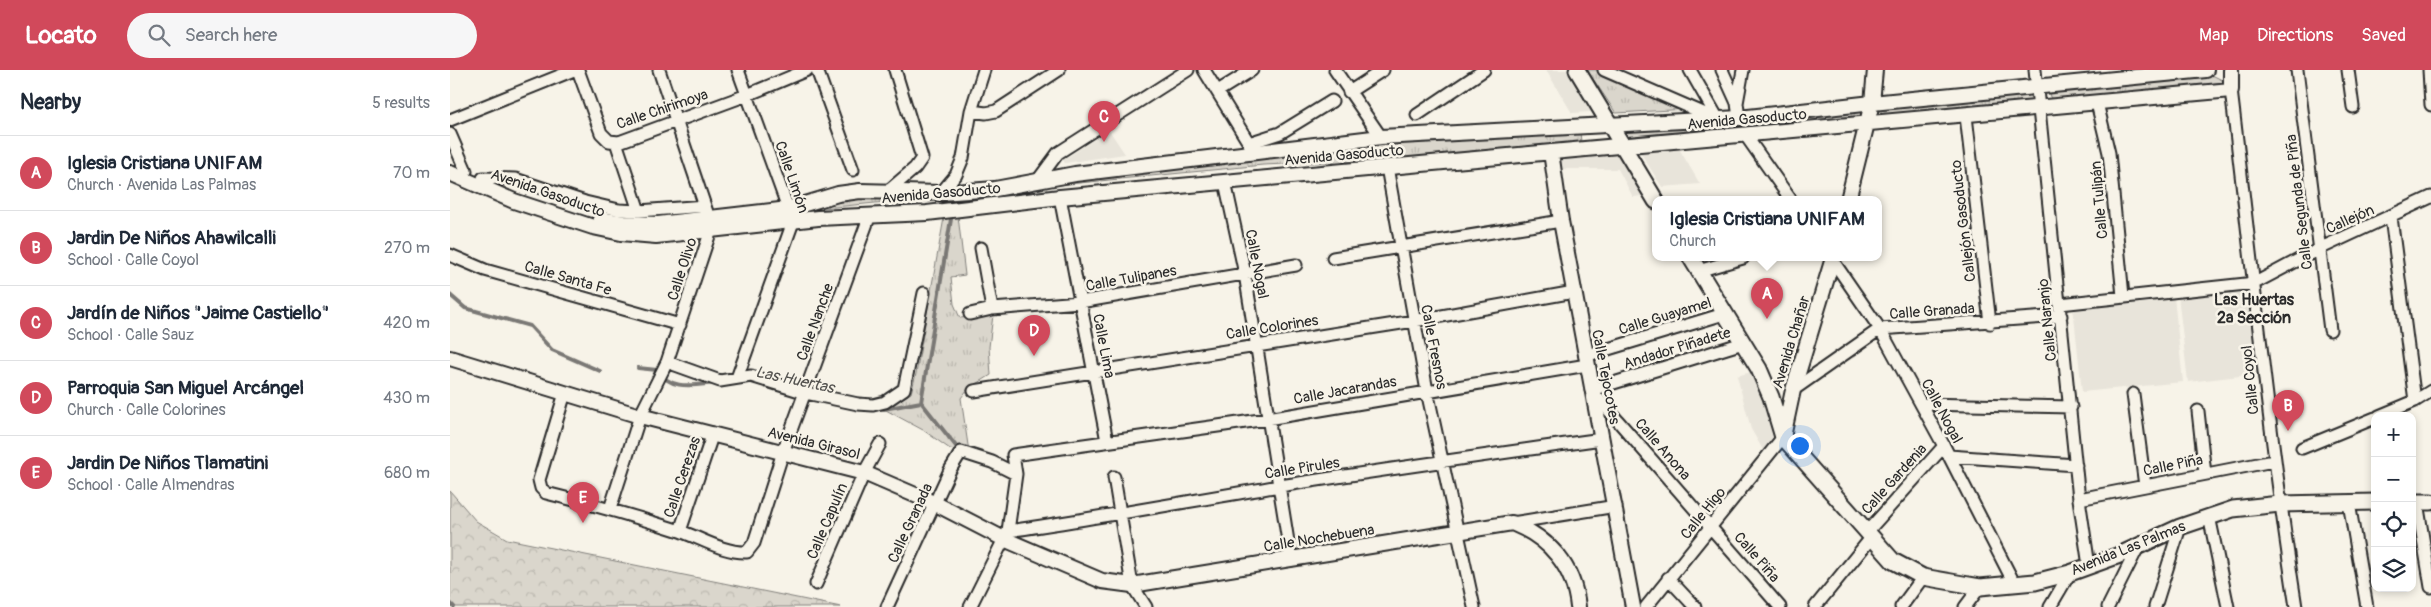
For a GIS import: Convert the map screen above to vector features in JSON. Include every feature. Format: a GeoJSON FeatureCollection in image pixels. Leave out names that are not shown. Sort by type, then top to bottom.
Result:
{"type":"FeatureCollection","features":[{"type":"Feature","properties":{"kind":"main road"},"geometry":{"type":"LineString","coordinates":[[1577,70],[1653,196]]}},
{"type":"Feature","properties":{"kind":"main road","name":"Avenida Las Palmas"},"geometry":{"type":"LineString","coordinates":[[1694,264],[1759,369],[1783,437],[1893,561],[1923,577],[1980,586],[2016,585],[2070,573],[2138,547],[2180,527],[2233,509],[2280,504],[2371,502]]}},
{"type":"Feature","properties":{"kind":"street"},"geometry":{"type":"LineString","coordinates":[[450,120],[576,70],[601,133],[612,141],[639,211]]}},
{"type":"Feature","properties":{"kind":"street"},"geometry":{"type":"LineString","coordinates":[[482,178],[515,179],[585,202],[639,211],[708,218],[659,70]]}},
{"type":"Feature","properties":{"kind":"street","name":"Calle Limón"},"geometry":{"type":"LineString","coordinates":[[737,378],[790,216],[738,70]]}},
{"type":"Feature","properties":{"kind":"street","name":"Calle Chirimoya"},"geometry":{"type":"LineString","coordinates":[[612,141],[747,95],[807,70]]}},
{"type":"Feature","properties":{"kind":"street"},"geometry":{"type":"LineString","coordinates":[[817,70],[853,170]]}},
{"type":"Feature","properties":{"kind":"street"},"geometry":{"type":"LineString","coordinates":[[887,192],[915,168],[922,158],[895,70]]}},
{"type":"Feature","properties":{"kind":"street"},"geometry":{"type":"LineString","coordinates":[[941,193],[956,175],[963,158],[971,111],[984,70]]}},
{"type":"Feature","properties":{"kind":"street"},"geometry":{"type":"LineString","coordinates":[[971,111],[986,113],[996,111],[1059,70]]}},
{"type":"Feature","properties":{"kind":"street"},"geometry":{"type":"LineString","coordinates":[[1038,180],[1058,153],[1188,70]]}},
{"type":"Feature","properties":{"kind":"street"},"geometry":{"type":"LineString","coordinates":[[1204,70],[1252,148],[1332,101]]}},
{"type":"Feature","properties":{"kind":"street"},"geometry":{"type":"LineString","coordinates":[[1218,91],[1252,70]]}},
{"type":"Feature","properties":{"kind":"street"},"geometry":{"type":"LineString","coordinates":[[1335,70],[1381,137]]}},
{"type":"Feature","properties":{"kind":"street"},"geometry":{"type":"LineString","coordinates":[[1349,92],[1383,70]]}},
{"type":"Feature","properties":{"kind":"street"},"geometry":{"type":"LineString","coordinates":[[1417,115],[1484,70]]}},
{"type":"Feature","properties":{"kind":"street"},"geometry":{"type":"LineString","coordinates":[[1604,70],[1718,119]]}},
{"type":"Feature","properties":{"kind":"street"},"geometry":{"type":"LineString","coordinates":[[1690,70],[1718,119]]}},
{"type":"Feature","properties":{"kind":"street"},"geometry":{"type":"LineString","coordinates":[[1722,70],[1737,103]]}},
{"type":"Feature","properties":{"kind":"street"},"geometry":{"type":"LineString","coordinates":[[1739,118],[1737,103],[1742,70]]}},
{"type":"Feature","properties":{"kind":"street"},"geometry":{"type":"LineString","coordinates":[[1849,196],[1872,103],[1875,70]]}},
{"type":"Feature","properties":{"kind":"street","name":"Calle Naranjo"},"geometry":{"type":"LineString","coordinates":[[2035,70],[2079,499],[2089,566]]}},
{"type":"Feature","properties":{"kind":"street","name":"Avenida Gasoducto"},"geometry":{"type":"LineString","coordinates":[[790,216],[838,194],[860,191],[941,193],[995,189],[1038,180],[1252,148],[1381,137],[1739,118],[2206,70]]}},
{"type":"Feature","properties":{"kind":"street"},"geometry":{"type":"LineString","coordinates":[[2231,70],[2231,90]]}},
{"type":"Feature","properties":{"kind":"street","name":"Calle Segunda de Piña"},"geometry":{"type":"LineString","coordinates":[[2297,70],[2330,330]]}},
{"type":"Feature","properties":{"kind":"street"},"geometry":{"type":"LineString","coordinates":[[2348,70],[2352,107]]}},
{"type":"Feature","properties":{"kind":"street"},"geometry":{"type":"LineString","coordinates":[[2429,70],[2431,105]]}},
{"type":"Feature","properties":{"kind":"street","name":"Avenida Gasoducto"},"geometry":{"type":"LineString","coordinates":[[450,168],[466,171],[517,192],[586,215],[623,223],[658,224],[708,218],[927,213],[1060,197],[1622,145],[1966,116],[2231,90]]}},
{"type":"Feature","properties":{"kind":"street","name":"Calle Coyol"},"geometry":{"type":"LineString","coordinates":[[2231,90],[2255,282],[2273,460],[2296,607]]}},
{"type":"Feature","properties":{"kind":"street","name":"Calle Tulipán"},"geometry":{"type":"LineString","coordinates":[[2097,102],[2109,152],[2123,296]]}},
{"type":"Feature","properties":{"kind":"street","name":"Callejón Gasoducto"},"geometry":{"type":"LineString","coordinates":[[1966,116],[1990,322]]}},
{"type":"Feature","properties":{"kind":"street"},"geometry":{"type":"LineString","coordinates":[[450,134],[466,171]]}},
{"type":"Feature","properties":{"kind":"street"},"geometry":{"type":"LineString","coordinates":[[1746,136],[1788,196]]}},
{"type":"Feature","properties":{"kind":"street","name":"Calle Tejocotes"},"geometry":{"type":"LineString","coordinates":[[1551,152],[1561,221],[1586,360],[1616,506],[1634,607]]}},
{"type":"Feature","properties":{"kind":"street","name":"Calle Fresnos"},"geometry":{"type":"LineString","coordinates":[[1387,167],[1427,391],[1474,607]]}},
{"type":"Feature","properties":{"kind":"street","name":"Avenida Gasoducto"},"geometry":{"type":"LineString","coordinates":[[450,173],[514,201],[593,227],[656,236],[708,218]]}},
{"type":"Feature","properties":{"kind":"street","name":"Calle Nogal"},"geometry":{"type":"LineString","coordinates":[[1225,182],[1244,271],[1291,560]]}},
{"type":"Feature","properties":{"kind":"street","name":"Calle Lima"},"geometry":{"type":"LineString","coordinates":[[1060,197],[1107,441]]}},
{"type":"Feature","properties":{"kind":"street","name":"Callejón"},"geometry":{"type":"LineString","coordinates":[[2255,282],[2319,249],[2431,197]]}},
{"type":"Feature","properties":{"kind":"street","name":"Calle Nanche"},"geometry":{"type":"LineString","coordinates":[[680,531],[736,552],[747,552],[754,543],[783,452],[870,215]]}},
{"type":"Feature","properties":{"kind":"street"},"geometry":{"type":"LineString","coordinates":[[2391,217],[2415,401]]}},
{"type":"Feature","properties":{"kind":"street","name":"Calle Olivo"},"geometry":{"type":"LineString","coordinates":[[610,509],[640,416],[666,365],[680,325],[708,218]]}},
{"type":"Feature","properties":{"kind":"street"},"geometry":{"type":"LineString","coordinates":[[1333,258],[1561,221]]}},
{"type":"Feature","properties":{"kind":"street"},"geometry":{"type":"LineString","coordinates":[[981,248],[992,309]]}},
{"type":"Feature","properties":{"kind":"street","name":"Calle Santa Fe"},"geometry":{"type":"LineString","coordinates":[[450,256],[485,270],[680,325]]}},
{"type":"Feature","properties":{"kind":"street"},"geometry":{"type":"LineString","coordinates":[[1694,264],[1718,261]]}},
{"type":"Feature","properties":{"kind":"street","name":"Avenida Chañar"},"geometry":{"type":"LineString","coordinates":[[1783,437],[1793,390],[1831,261]]}},
{"type":"Feature","properties":{"kind":"street","name":"Calle Nogal"},"geometry":{"type":"LineString","coordinates":[[1834,261],[1880,329],[2016,585]]}},
{"type":"Feature","properties":{"kind":"street","name":"Calle Tulipanes"},"geometry":{"type":"LineString","coordinates":[[970,314],[992,309],[1080,302],[1295,262]]}},
{"type":"Feature","properties":{"kind":"street"},"geometry":{"type":"LineString","coordinates":[[2060,304],[2123,296],[2196,291],[2255,282]]}},
{"type":"Feature","properties":{"kind":"street","name":"Calle Colorines"},"geometry":{"type":"LineString","coordinates":[[974,391],[1094,370],[1414,321],[1574,292]]}},
{"type":"Feature","properties":{"kind":"street"},"geometry":{"type":"LineString","coordinates":[[666,365],[720,381],[751,376],[804,396],[858,404],[873,405],[885,402],[904,389],[924,293]]}},
{"type":"Feature","properties":{"kind":"street","name":"Calle Guayamel"},"geometry":{"type":"LineString","coordinates":[[1586,360],[1724,314]]}},
{"type":"Feature","properties":{"kind":"street","name":"Calle Granada"},"geometry":{"type":"LineString","coordinates":[[1793,390],[1880,329],[2061,316]]}},
{"type":"Feature","properties":{"kind":"street","name":"Andador Piñadete"},"geometry":{"type":"LineString","coordinates":[[1592,390],[1742,343]]}},
{"type":"Feature","properties":{"kind":"street","name":"Avenida Girasol"},"geometry":{"type":"LineString","coordinates":[[450,358],[640,416],[713,433],[864,473],[1006,535],[1102,580],[1132,586]]}},
{"type":"Feature","properties":{"kind":"street","name":"Calle Jacarandas"},"geometry":{"type":"LineString","coordinates":[[1016,474],[1013,455],[1267,419],[1427,391],[1586,360]]}},
{"type":"Feature","properties":{"kind":"street","name":"Calle Anona"},"geometry":{"type":"LineString","coordinates":[[1592,390],[1711,528]]}},
{"type":"Feature","properties":{"kind":"street"},"geometry":{"type":"LineString","coordinates":[[2389,412],[2415,401],[2431,391]]}},
{"type":"Feature","properties":{"kind":"street"},"geometry":{"type":"LineString","coordinates":[[565,393],[539,480],[540,488],[546,494],[610,509],[680,531]]}},
{"type":"Feature","properties":{"kind":"street"},"geometry":{"type":"LineString","coordinates":[[2133,394],[2145,486]]}},
{"type":"Feature","properties":{"kind":"street"},"geometry":{"type":"LineString","coordinates":[[1921,404],[2071,407]]}},
{"type":"Feature","properties":{"kind":"street"},"geometry":{"type":"LineString","coordinates":[[2198,411],[2204,474]]}},
{"type":"Feature","properties":{"kind":"street"},"geometry":{"type":"LineString","coordinates":[[2302,448],[2371,420]]}},
{"type":"Feature","properties":{"kind":"street","name":"Calle Cerezas"},"geometry":{"type":"LineString","coordinates":[[680,531],[713,433]]}},
{"type":"Feature","properties":{"kind":"street","name":"Calle Higo"},"geometry":{"type":"LineString","coordinates":[[1646,607],[1783,437]]}},
{"type":"Feature","properties":{"kind":"street","name":"Calle Pirules"},"geometry":{"type":"LineString","coordinates":[[1006,535],[1278,487],[1442,461],[1602,439]]}},
{"type":"Feature","properties":{"kind":"street","name":"Calle Capulín"},"geometry":{"type":"LineString","coordinates":[[816,584],[864,473],[880,444]]}},
{"type":"Feature","properties":{"kind":"street"},"geometry":{"type":"LineString","coordinates":[[1946,451],[2076,465]]}},
{"type":"Feature","properties":{"kind":"street","name":"Calle Gardenia"},"geometry":{"type":"LineString","coordinates":[[1815,607],[1869,535],[1946,451]]}},
{"type":"Feature","properties":{"kind":"street","name":"Calle Granada"},"geometry":{"type":"LineString","coordinates":[[887,607],[950,470],[961,452],[992,462],[1016,474]]}},
{"type":"Feature","properties":{"kind":"street","name":"Calle Piña"},"geometry":{"type":"LineString","coordinates":[[2079,499],[2273,460]]}},
{"type":"Feature","properties":{"kind":"street"},"geometry":{"type":"LineString","coordinates":[[970,607],[1006,535],[1016,474]]}},
{"type":"Feature","properties":{"kind":"street"},"geometry":{"type":"LineString","coordinates":[[1114,477],[1132,586],[1146,607]]}},
{"type":"Feature","properties":{"kind":"street"},"geometry":{"type":"LineString","coordinates":[[2420,502],[2431,587]]}},
{"type":"Feature","properties":{"kind":"street"},"geometry":{"type":"LineString","coordinates":[[2349,503],[2367,607]]}},
{"type":"Feature","properties":{"kind":"street"},"geometry":{"type":"LineString","coordinates":[[1512,523],[1616,506]]}},
{"type":"Feature","properties":{"kind":"street"},"geometry":{"type":"LineString","coordinates":[[2209,516],[2228,607]]}},
{"type":"Feature","properties":{"kind":"street"},"geometry":{"type":"LineString","coordinates":[[1512,523],[1532,531],[1548,543],[1569,572],[1577,591],[1578,607]]}},
{"type":"Feature","properties":{"kind":"street","name":"Calle Nochebuena"},"geometry":{"type":"LineString","coordinates":[[1132,586],[1512,523]]}},
{"type":"Feature","properties":{"kind":"street"},"geometry":{"type":"LineString","coordinates":[[2155,607],[2180,527]]}},
{"type":"Feature","properties":{"kind":"street","name":"Calle Piña"},"geometry":{"type":"LineString","coordinates":[[1711,528],[1780,607]]}},
{"type":"Feature","properties":{"kind":"street"},"geometry":{"type":"LineString","coordinates":[[2108,607],[2138,547]]}},
{"type":"Feature","properties":{"kind":"street"},"geometry":{"type":"LineString","coordinates":[[2050,607],[2070,573]]}},
{"type":"Feature","properties":{"kind":"street"},"geometry":{"type":"LineString","coordinates":[[1901,607],[1923,577]]}},
{"type":"Feature","properties":{"kind":"street"},"geometry":{"type":"LineString","coordinates":[[1668,578],[1695,607]]}},
{"type":"Feature","properties":{"kind":"street"},"geometry":{"type":"LineString","coordinates":[[1965,607],[1980,586]]}},
{"type":"Feature","properties":{"kind":"shaded area"},"geometry":{"type":"Polygon","coordinates":[[[1546,70],[1566,70],[1591,112],[1572,113],[1546,70]]]}},
{"type":"Feature","properties":{"kind":"shaded area"},"geometry":{"type":"Polygon","coordinates":[[[1109,130],[1125,154],[1065,163],[1063,160],[1109,130]]]}},
{"type":"Feature","properties":{"kind":"shaded area"},"geometry":{"type":"Polygon","coordinates":[[[1678,147],[1700,184],[1662,187],[1640,152],[1678,147]]]}},
{"type":"Feature","properties":{"kind":"shaded area"},"geometry":{"type":"Polygon","coordinates":[[[1561,152],[1616,152],[1643,196],[1633,197],[1618,169],[1561,169],[1561,152]]]}},
{"type":"Feature","properties":{"kind":"shaded area"},"geometry":{"type":"Polygon","coordinates":[[[2246,287],[2257,374],[2188,382],[2178,295],[2246,287]]]}},
{"type":"Feature","properties":{"kind":"shaded area"},"geometry":{"type":"Polygon","coordinates":[[[2174,297],[2183,382],[2082,392],[2073,307],[2174,297]]]}},
{"type":"Feature","properties":{"kind":"shaded area"},"geometry":{"type":"Polygon","coordinates":[[[1754,371],[1777,431],[1763,450],[1751,429],[1737,376],[1754,371]]]}},
{"type":"Feature","properties":{"kind":"green space"},"geometry":{"type":"Polygon","coordinates":[[[1587,70],[1598,70],[1689,109],[1616,113],[1587,70]]]}},
{"type":"Feature","properties":{"kind":"green space"},"geometry":{"type":"Polygon","coordinates":[[[2210,74],[2226,82],[2055,101],[2050,97],[2049,93],[2052,89],[2210,74]]]}},
{"type":"Feature","properties":{"kind":"green space"},"geometry":{"type":"Polygon","coordinates":[[[2034,92],[2035,102],[1875,115],[1877,107],[2034,92]]]}},
{"type":"Feature","properties":{"kind":"green space"},"geometry":{"type":"Polygon","coordinates":[[[1863,109],[1860,118],[1623,138],[1620,129],[1863,109]]]}},
{"type":"Feature","properties":{"kind":"green space"},"geometry":{"type":"Polygon","coordinates":[[[1580,132],[1581,142],[1378,160],[1263,165],[824,208],[813,207],[861,193],[1062,178],[1349,147],[1580,132]]]}},
{"type":"Feature","properties":{"kind":"green space"},"geometry":{"type":"Polygon","coordinates":[[[958,216],[965,275],[951,277],[954,304],[960,318],[993,315],[989,347],[991,375],[967,390],[961,398],[969,452],[950,449],[923,430],[884,409],[911,393],[944,218],[958,216]]]}},
{"type":"Feature","properties":{"kind":"green space"},"geometry":{"type":"Polygon","coordinates":[[[450,491],[476,521],[507,539],[841,607],[450,607],[450,491]]]}},
{"type":"Feature","properties":{"kind":"waterway","name":"Las Huertas"},"geometry":{"type":"LineString","coordinates":[[951,219],[921,402],[959,450]]}},
{"type":"Feature","properties":{"kind":"waterway","name":"Las Huertas"},"geometry":{"type":"LineString","coordinates":[[450,295],[465,308],[530,326],[552,350],[600,371]]}},
{"type":"Feature","properties":{"kind":"waterway","name":"Las Huertas"},"geometry":{"type":"LineString","coordinates":[[638,368],[657,370],[663,377],[676,384],[716,383]]}},
{"type":"Feature","properties":{"kind":"waterway","name":"Las Huertas"},"geometry":{"type":"LineString","coordinates":[[877,408],[884,409],[921,402]]}},
{"type":"Feature","properties":{"kind":"waterway"},"geometry":{"type":"LineString","coordinates":[[450,603],[454,607]]}},
{"type":"Feature","properties":{"kind":"place","name":"Jardín de Niños \"Jaime Castiello\""},"geometry":{"type":"Point","coordinates":[1104,142]}},
{"type":"Feature","properties":{"kind":"place","name":"Iglesia Cristiana UNIFAM"},"geometry":{"type":"Point","coordinates":[1767,319]}},
{"type":"Feature","properties":{"kind":"place","name":"Parroquia San Miguel Arcángel"},"geometry":{"type":"Point","coordinates":[1034,356]}},
{"type":"Feature","properties":{"kind":"place","name":"Jardin De Niños Ahawilcalli"},"geometry":{"type":"Point","coordinates":[2288,431]}},
{"type":"Feature","properties":{"kind":"place","name":"Jardin De Niños Tlamatini"},"geometry":{"type":"Point","coordinates":[583,523]}},
{"type":"Feature","properties":{"kind":"district","name":"Las Huertas 2ª Sección"},"geometry":{"type":"Point","coordinates":[2254,308]}}]}
